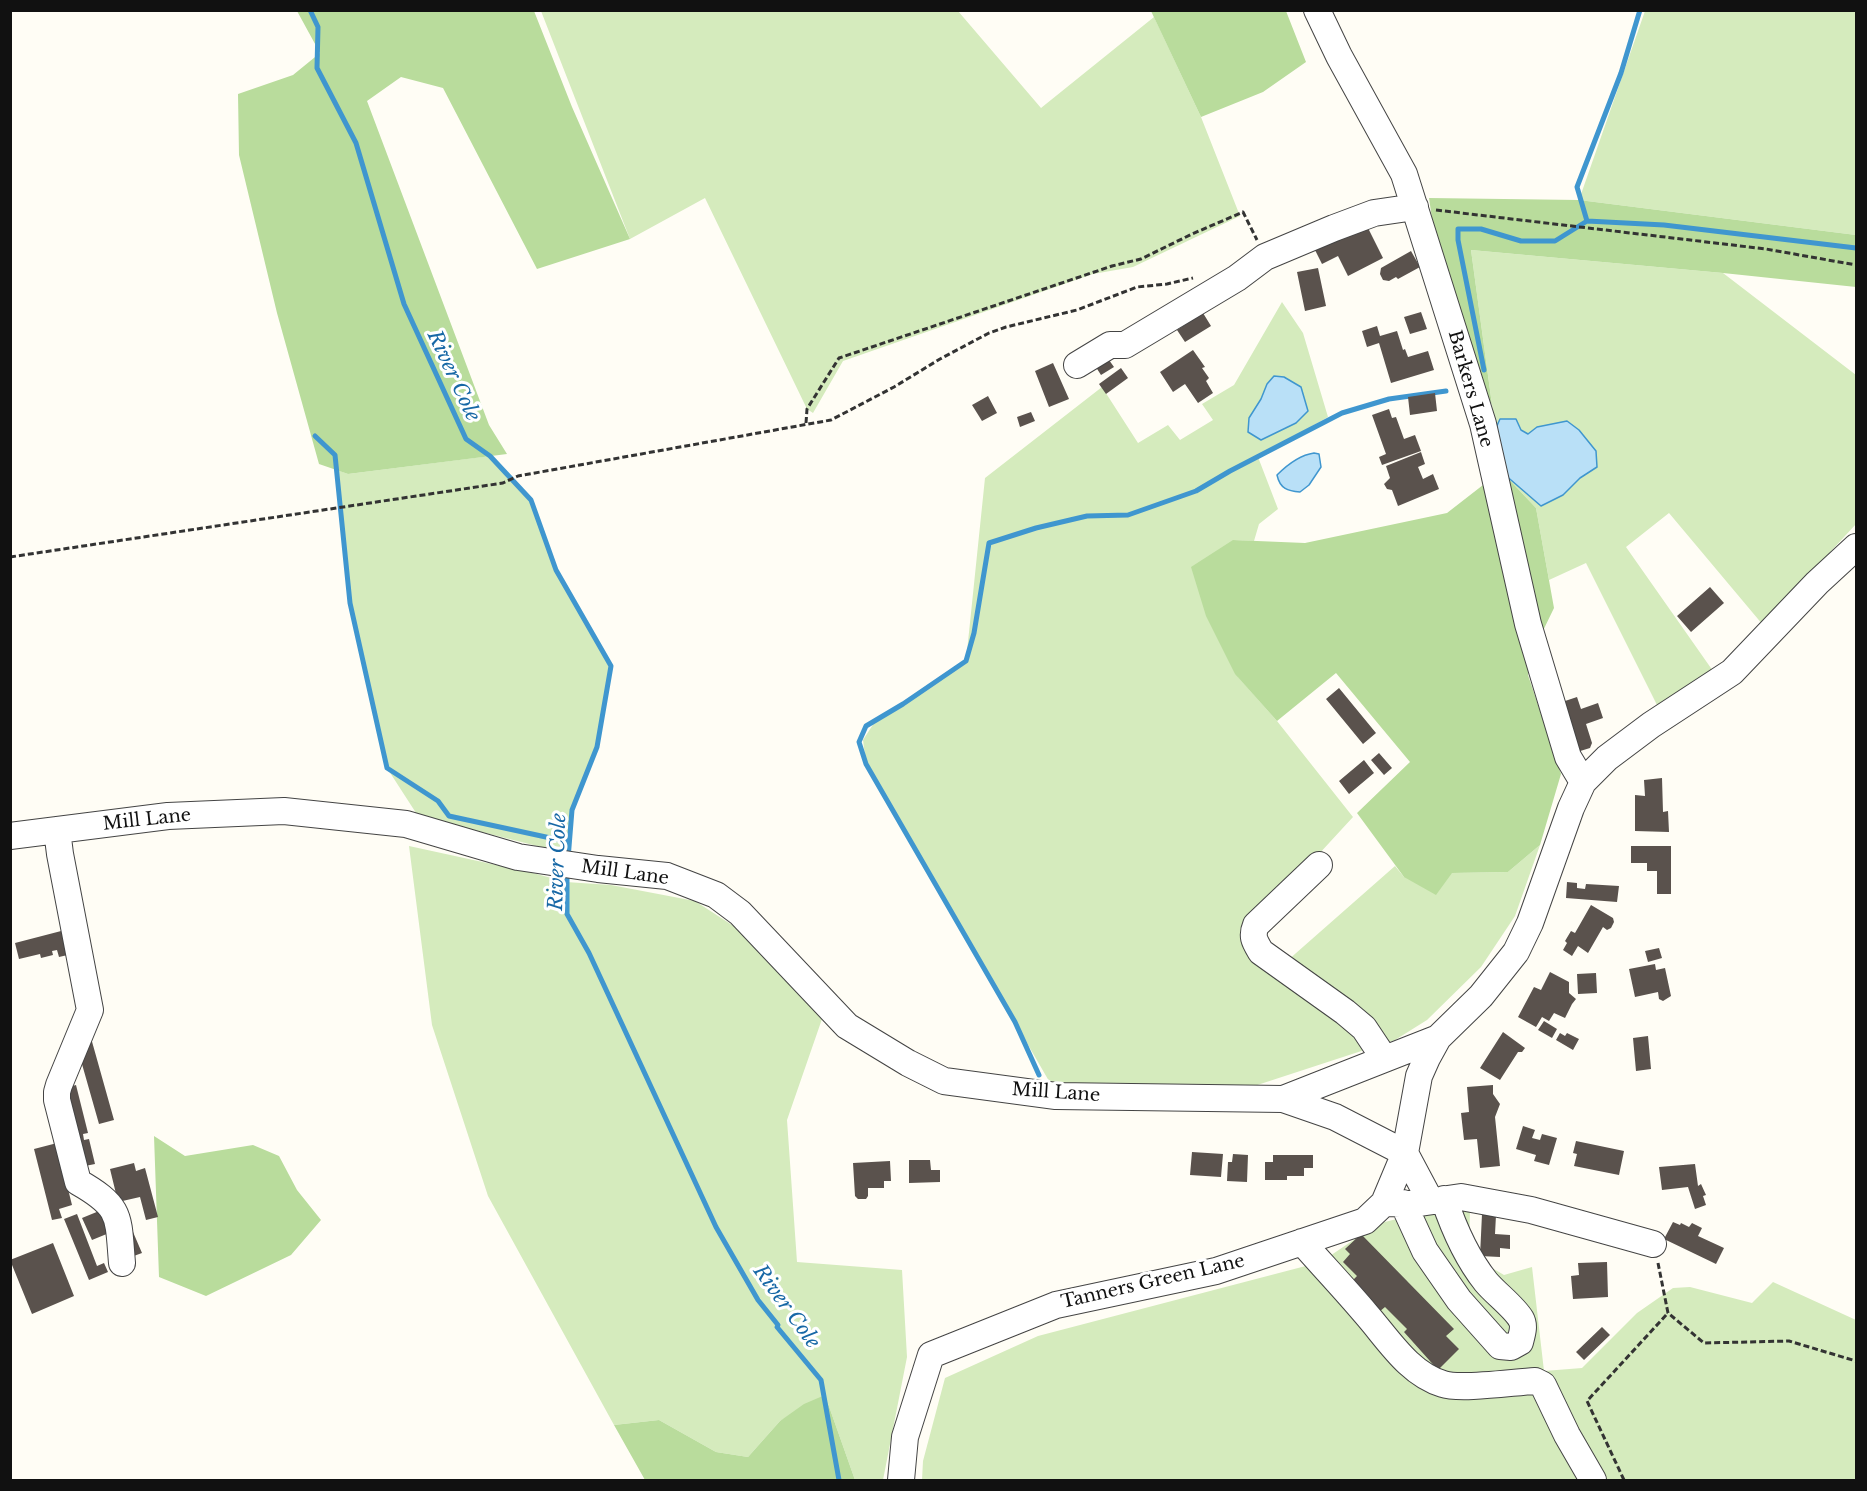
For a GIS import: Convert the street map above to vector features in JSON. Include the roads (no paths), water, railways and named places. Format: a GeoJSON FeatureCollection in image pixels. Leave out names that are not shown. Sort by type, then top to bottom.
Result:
{"type":"FeatureCollection","features":[{"type":"Feature","properties":{"kind":"street","name":"Barkers Lane"},"geometry":{"type":"LineString","coordinates":[[1317,10],[1339,56],[1404,174],[1483,424],[1528,624],[1568,757],[1583,782]]}},
{"type":"Feature","properties":{"kind":"street"},"geometry":{"type":"LineString","coordinates":[[1077,366],[1110,345],[1125,345],[1237,278],[1265,257],[1374,213],[1415,207]]}},
{"type":"Feature","properties":{"kind":"street","name":"Tanners Green Lane"},"geometry":{"type":"LineString","coordinates":[[901,1480],[905,1437],[932,1355],[1056,1305],[1216,1271],[1365,1221],[1394,1203],[1419,1076],[1438,1038],[1481,996],[1516,952],[1530,923],[1571,808],[1583,782],[1607,758],[1651,725],[1732,672],[1817,583],[1857,547]]}},
{"type":"Feature","properties":{"kind":"street","name":"Mill Lane"},"geometry":{"type":"LineString","coordinates":[[10,836],[168,816],[284,811],[406,824],[518,857],[667,876],[716,895],[740,913],[848,1026],[908,1063],[944,1081],[1056,1096],[1283,1098],[1335,1117],[1405,1153]]}},
{"type":"Feature","properties":{"kind":"street"},"geometry":{"type":"LineString","coordinates":[[57,830],[90,1010],[59,1084],[57,1100],[78,1182],[101,1195],[117,1215],[122,1263]]}},
{"type":"Feature","properties":{"kind":"street"},"geometry":{"type":"LineString","coordinates":[[1318,865],[1256,925],[1252,933],[1253,938],[1261,952],[1364,1028],[1384,1058]]}},
{"type":"Feature","properties":{"kind":"street","name":"Mill Lane"},"geometry":{"type":"LineString","coordinates":[[1283,1098],[1438,1038]]}},
{"type":"Feature","properties":{"kind":"street"},"geometry":{"type":"LineString","coordinates":[[1394,1203],[1440,1276],[1490,1336],[1500,1346],[1511,1347],[1520,1342],[1524,1330],[1522,1320],[1486,1282],[1471,1261],[1437,1199],[1405,1153]]}},
{"type":"Feature","properties":{"kind":"street"},"geometry":{"type":"LineString","coordinates":[[1394,1203],[1461,1197],[1531,1210],[1653,1244]]}},
{"type":"Feature","properties":{"kind":"street"},"geometry":{"type":"LineString","coordinates":[[1302,1242],[1366,1313],[1380,1334],[1423,1374],[1451,1386],[1535,1381],[1543,1385],[1567,1435],[1593,1480]]}},
{"type":"Feature","properties":{"kind":"water"},"geometry":{"type":"Polygon","coordinates":[[[1274,376],[1284,377],[1301,387],[1308,411],[1296,423],[1261,440],[1248,432],[1249,418],[1267,384],[1274,376]]]}},
{"type":"Feature","properties":{"kind":"water"},"geometry":{"type":"Polygon","coordinates":[[[1500,419],[1516,419],[1521,430],[1528,434],[1537,427],[1567,421],[1579,430],[1596,451],[1597,467],[1580,478],[1563,495],[1541,506],[1504,474],[1495,430],[1500,419]]]}},
{"type":"Feature","properties":{"kind":"water"},"geometry":{"type":"Polygon","coordinates":[[[1314,453],[1319,454],[1321,467],[1309,485],[1300,492],[1288,490],[1282,486],[1277,475],[1299,458],[1314,453]]]}},
{"type":"Feature","properties":{"kind":"waterway","name":"River Cole"},"geometry":{"type":"LineString","coordinates":[[310,10],[318,27],[317,68],[356,143],[404,304],[466,439],[490,456],[531,500],[556,570],[611,666],[597,747],[572,810],[568,859]]}},
{"type":"Feature","properties":{"kind":"waterway"},"geometry":{"type":"LineString","coordinates":[[1484,370],[1458,240],[1458,229],[1481,229],[1521,241],[1555,241],[1587,221],[1577,187],[1621,73],[1640,10]]}},
{"type":"Feature","properties":{"kind":"waterway"},"geometry":{"type":"LineString","coordinates":[[1587,221],[1664,225],[1856,248]]}},
{"type":"Feature","properties":{"kind":"waterway"},"geometry":{"type":"LineString","coordinates":[[1039,1075],[1015,1022],[866,764],[859,742],[866,726],[966,661],[974,633],[989,543],[1036,528],[1087,516],[1128,515],[1196,491],[1342,413],[1389,399],[1446,391]]}},
{"type":"Feature","properties":{"kind":"waterway"},"geometry":{"type":"LineString","coordinates":[[315,436],[335,455],[350,603],[387,768],[438,801],[449,816],[569,842]]}},
{"type":"Feature","properties":{"kind":"waterway","name":"River Cole"},"geometry":{"type":"LineString","coordinates":[[567,871],[567,914],[589,953],[716,1227],[758,1300],[821,1380],[839,1480]]}}]}
